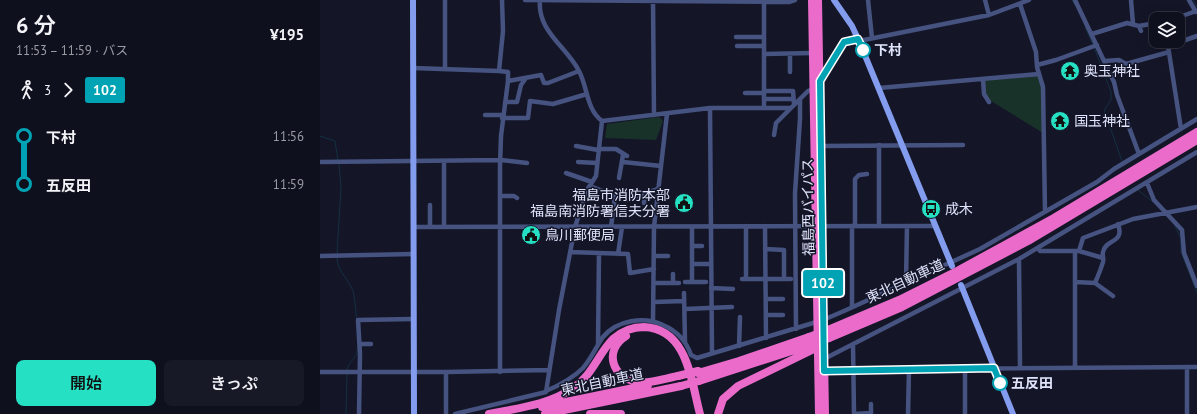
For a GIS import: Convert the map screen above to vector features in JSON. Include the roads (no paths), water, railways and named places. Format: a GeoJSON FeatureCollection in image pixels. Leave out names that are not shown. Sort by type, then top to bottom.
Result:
{"type":"FeatureCollection","features":[{"type":"Feature","properties":{"kind":"highway","name":"福島西バイパス"},"geometry":{"type":"LineString","coordinates":[[812,0],[812,53],[820,321],[819,414]]}},
{"type":"Feature","properties":{"kind":"highway","name":"福島西バイパス"},"geometry":{"type":"LineString","coordinates":[[818,0],[820,81],[818,226]]}},
{"type":"Feature","properties":{"kind":"highway","name":"東北自動車道"},"geometry":{"type":"LineString","coordinates":[[545,414],[699,375],[810,344],[902,307],[1028,242],[1143,169],[1197,132]]}},
{"type":"Feature","properties":{"kind":"highway","name":"東北自動車道"},"geometry":{"type":"LineString","coordinates":[[1143,169],[1197,140]]}},
{"type":"Feature","properties":{"kind":"highway","name":"東北自動車道"},"geometry":{"type":"LineString","coordinates":[[828,337],[959,270],[1127,179]]}},
{"type":"Feature","properties":{"kind":"highway","name":"福島西バイパス"},"geometry":{"type":"LineString","coordinates":[[820,321],[824,359],[825,414]]}},
{"type":"Feature","properties":{"kind":"highway"},"geometry":{"type":"LineString","coordinates":[[489,414],[542,402],[564,394],[583,380],[613,339],[626,330],[641,327],[656,329],[663,332],[673,339],[681,348],[700,414]]}},
{"type":"Feature","properties":{"kind":"highway"},"geometry":{"type":"LineString","coordinates":[[679,380],[640,383],[632,381],[623,377],[614,368],[612,361],[613,351],[622,338],[635,332],[651,332],[665,338],[676,350],[682,361],[696,414]]}},
{"type":"Feature","properties":{"kind":"highway"},"geometry":{"type":"LineString","coordinates":[[718,414],[723,399],[738,386],[810,344],[828,337]]}},
{"type":"Feature","properties":{"kind":"highway","name":"東北自動車道"},"geometry":{"type":"LineString","coordinates":[[699,375],[740,362],[810,344]]}},
{"type":"Feature","properties":{"kind":"highway","name":"東北自動車道"},"geometry":{"type":"LineString","coordinates":[[506,414],[679,380]]}},
{"type":"Feature","properties":{"kind":"highway"},"geometry":{"type":"LineString","coordinates":[[590,414],[621,414]]}},
{"type":"Feature","properties":{"kind":"street"},"geometry":{"type":"LineString","coordinates":[[413,0],[414,414]]}},
{"type":"Feature","properties":{"kind":"street"},"geometry":{"type":"LineString","coordinates":[[445,0],[445,69]]}},
{"type":"Feature","properties":{"kind":"street"},"geometry":{"type":"LineString","coordinates":[[499,71],[503,31],[502,0]]}},
{"type":"Feature","properties":{"kind":"street"},"geometry":{"type":"LineString","coordinates":[[525,0],[789,2],[795,0]]}},
{"type":"Feature","properties":{"kind":"street"},"geometry":{"type":"LineString","coordinates":[[540,0],[540,10],[544,25],[579,72],[593,112],[602,121]]}},
{"type":"Feature","properties":{"kind":"street"},"geometry":{"type":"LineString","coordinates":[[834,0],[859,40],[952,264]]}},
{"type":"Feature","properties":{"kind":"street"},"geometry":{"type":"LineString","coordinates":[[868,0],[872,38]]}},
{"type":"Feature","properties":{"kind":"street"},"geometry":{"type":"LineString","coordinates":[[985,0],[989,15]]}},
{"type":"Feature","properties":{"kind":"street"},"geometry":{"type":"LineString","coordinates":[[820,81],[844,42],[989,15],[1029,0]]}},
{"type":"Feature","properties":{"kind":"street"},"geometry":{"type":"LineString","coordinates":[[1075,0],[1114,82],[1139,154]]}},
{"type":"Feature","properties":{"kind":"street"},"geometry":{"type":"LineString","coordinates":[[1131,0],[1134,24]]}},
{"type":"Feature","properties":{"kind":"street"},"geometry":{"type":"LineString","coordinates":[[1185,16],[1196,13],[1189,0]]}},
{"type":"Feature","properties":{"kind":"street"},"geometry":{"type":"LineString","coordinates":[[653,1],[654,115]]}},
{"type":"Feature","properties":{"kind":"street"},"geometry":{"type":"LineString","coordinates":[[764,1],[764,107]]}},
{"type":"Feature","properties":{"kind":"street"},"geometry":{"type":"LineString","coordinates":[[1020,4],[1036,52],[1037,65],[1043,87],[1045,212]]}},
{"type":"Feature","properties":{"kind":"street"},"geometry":{"type":"LineString","coordinates":[[1092,34],[1127,23],[1139,26],[1149,24]]}},
{"type":"Feature","properties":{"kind":"street"},"geometry":{"type":"LineString","coordinates":[[1139,26],[1141,31]]}},
{"type":"Feature","properties":{"kind":"street"},"geometry":{"type":"LineString","coordinates":[[1181,129],[1168,46],[1197,36]]}},
{"type":"Feature","properties":{"kind":"street"},"geometry":{"type":"LineString","coordinates":[[736,37],[764,37]]}},
{"type":"Feature","properties":{"kind":"street"},"geometry":{"type":"LineString","coordinates":[[1037,65],[1056,60],[1097,45]]}},
{"type":"Feature","properties":{"kind":"street"},"geometry":{"type":"LineString","coordinates":[[737,46],[764,46]]}},
{"type":"Feature","properties":{"kind":"street"},"geometry":{"type":"LineString","coordinates":[[1104,61],[1119,60],[1126,64],[1169,52]]}},
{"type":"Feature","properties":{"kind":"street"},"geometry":{"type":"LineString","coordinates":[[764,54],[812,53]]}},
{"type":"Feature","properties":{"kind":"street"},"geometry":{"type":"LineString","coordinates":[[790,54],[790,72]]}},
{"type":"Feature","properties":{"kind":"street"},"geometry":{"type":"LineString","coordinates":[[413,68],[508,72],[500,160],[500,372]]}},
{"type":"Feature","properties":{"kind":"street"},"geometry":{"type":"LineString","coordinates":[[508,81],[516,81],[526,77],[541,75],[544,83],[548,84],[579,72]]}},
{"type":"Feature","properties":{"kind":"street"},"geometry":{"type":"LineString","coordinates":[[879,88],[1039,74]]}},
{"type":"Feature","properties":{"kind":"street"},"geometry":{"type":"LineString","coordinates":[[505,102],[517,102],[521,85],[526,77]]}},
{"type":"Feature","properties":{"kind":"street"},"geometry":{"type":"LineString","coordinates":[[983,79],[984,94],[989,102]]}},
{"type":"Feature","properties":{"kind":"street"},"geometry":{"type":"LineString","coordinates":[[774,135],[776,123],[794,102],[813,89]]}},
{"type":"Feature","properties":{"kind":"street"},"geometry":{"type":"LineString","coordinates":[[745,93],[793,91],[794,102]]}},
{"type":"Feature","properties":{"kind":"street"},"geometry":{"type":"LineString","coordinates":[[485,115],[528,118],[530,101],[553,104],[587,94]]}},
{"type":"Feature","properties":{"kind":"street"},"geometry":{"type":"LineString","coordinates":[[764,99],[794,102]]}},
{"type":"Feature","properties":{"kind":"street"},"geometry":{"type":"LineString","coordinates":[[796,329],[795,193],[800,99]]}},
{"type":"Feature","properties":{"kind":"street"},"geometry":{"type":"LineString","coordinates":[[602,121],[710,108],[790,108]]}},
{"type":"Feature","properties":{"kind":"street"},"geometry":{"type":"LineString","coordinates":[[710,108],[712,354]]}},
{"type":"Feature","properties":{"kind":"street"},"geometry":{"type":"LineString","coordinates":[[653,321],[654,227],[667,114]]}},
{"type":"Feature","properties":{"kind":"street"},"geometry":{"type":"LineString","coordinates":[[455,414],[546,392],[570,380],[583,367],[604,336],[621,325],[639,320],[653,321],[675,330],[685,342],[694,357],[712,354],[820,321],[852,308],[906,282],[952,264],[980,249],[1097,182],[1139,154],[1197,119]]}},
{"type":"Feature","properties":{"kind":"street"},"geometry":{"type":"LineString","coordinates":[[546,391],[575,227],[591,184],[596,176],[602,121]]}},
{"type":"Feature","properties":{"kind":"street"},"geometry":{"type":"LineString","coordinates":[[879,145],[879,226]]}},
{"type":"Feature","properties":{"kind":"street"},"geometry":{"type":"LineString","coordinates":[[820,146],[963,145]]}},
{"type":"Feature","properties":{"kind":"street"},"geometry":{"type":"LineString","coordinates":[[576,146],[598,150],[616,149],[625,155],[619,178]]}},
{"type":"Feature","properties":{"kind":"street"},"geometry":{"type":"LineString","coordinates":[[824,359],[961,287],[1019,259],[1197,152]]}},
{"type":"Feature","properties":{"kind":"street"},"geometry":{"type":"LineString","coordinates":[[320,162],[500,160],[527,163]]}},
{"type":"Feature","properties":{"kind":"street"},"geometry":{"type":"LineString","coordinates":[[444,161],[444,227]]}},
{"type":"Feature","properties":{"kind":"street"},"geometry":{"type":"LineString","coordinates":[[578,162],[597,163]]}},
{"type":"Feature","properties":{"kind":"street"},"geometry":{"type":"LineString","coordinates":[[623,162],[661,166]]}},
{"type":"Feature","properties":{"kind":"street"},"geometry":{"type":"LineString","coordinates":[[566,173],[626,200],[645,192],[658,190]]}},
{"type":"Feature","properties":{"kind":"street"},"geometry":{"type":"LineString","coordinates":[[852,308],[855,179],[859,175],[867,174]]}},
{"type":"Feature","properties":{"kind":"street"},"geometry":{"type":"LineString","coordinates":[[1147,183],[1154,200],[1182,230],[1184,253],[1197,286]]}},
{"type":"Feature","properties":{"kind":"street"},"geometry":{"type":"LineString","coordinates":[[644,203],[645,192]]}},
{"type":"Feature","properties":{"kind":"street"},"geometry":{"type":"LineString","coordinates":[[500,196],[514,196],[517,198]]}},
{"type":"Feature","properties":{"kind":"street"},"geometry":{"type":"LineString","coordinates":[[611,227],[615,196]]}},
{"type":"Feature","properties":{"kind":"street"},"geometry":{"type":"LineString","coordinates":[[430,205],[430,227]]}},
{"type":"Feature","properties":{"kind":"street"},"geometry":{"type":"LineString","coordinates":[[1075,368],[1075,282],[1077,252],[1083,238],[1133,219],[1197,207]]}},
{"type":"Feature","properties":{"kind":"street"},"geometry":{"type":"LineString","coordinates":[[1095,283],[1106,246],[1120,235],[1121,231],[1118,224]]}},
{"type":"Feature","properties":{"kind":"street"},"geometry":{"type":"LineString","coordinates":[[746,226],[744,279],[790,279]]}},
{"type":"Feature","properties":{"kind":"street"},"geometry":{"type":"LineString","coordinates":[[765,226],[766,338]]}},
{"type":"Feature","properties":{"kind":"street"},"geometry":{"type":"LineString","coordinates":[[906,282],[907,226]]}},
{"type":"Feature","properties":{"kind":"street"},"geometry":{"type":"LineString","coordinates":[[414,227],[936,226]]}},
{"type":"Feature","properties":{"kind":"street"},"geometry":{"type":"LineString","coordinates":[[618,254],[622,227]]}},
{"type":"Feature","properties":{"kind":"street"},"geometry":{"type":"LineString","coordinates":[[692,227],[692,282]]}},
{"type":"Feature","properties":{"kind":"street"},"geometry":{"type":"LineString","coordinates":[[692,246],[702,246]]}},
{"type":"Feature","properties":{"kind":"street"},"geometry":{"type":"LineString","coordinates":[[1038,248],[1040,250],[1077,252],[1103,258]]}},
{"type":"Feature","properties":{"kind":"street"},"geometry":{"type":"LineString","coordinates":[[765,249],[784,250],[784,279]]}},
{"type":"Feature","properties":{"kind":"street"},"geometry":{"type":"LineString","coordinates":[[570,252],[629,254],[630,273],[654,269]]}},
{"type":"Feature","properties":{"kind":"street"},"geometry":{"type":"LineString","coordinates":[[598,345],[599,253]]}},
{"type":"Feature","properties":{"kind":"street"},"geometry":{"type":"LineString","coordinates":[[320,256],[413,254]]}},
{"type":"Feature","properties":{"kind":"street"},"geometry":{"type":"LineString","coordinates":[[654,256],[668,256]]}},
{"type":"Feature","properties":{"kind":"street"},"geometry":{"type":"LineString","coordinates":[[1019,259],[1020,368]]}},
{"type":"Feature","properties":{"kind":"street"},"geometry":{"type":"LineString","coordinates":[[692,264],[711,264]]}},
{"type":"Feature","properties":{"kind":"street"},"geometry":{"type":"LineString","coordinates":[[673,274],[673,283]]}},
{"type":"Feature","properties":{"kind":"street"},"geometry":{"type":"LineString","coordinates":[[654,283],[706,282]]}},
{"type":"Feature","properties":{"kind":"street"},"geometry":{"type":"LineString","coordinates":[[1075,282],[1095,283],[1113,296]]}},
{"type":"Feature","properties":{"kind":"street"},"geometry":{"type":"LineString","coordinates":[[961,287],[1012,413]]}},
{"type":"Feature","properties":{"kind":"street"},"geometry":{"type":"LineString","coordinates":[[711,288],[733,288]]}},
{"type":"Feature","properties":{"kind":"street"},"geometry":{"type":"LineString","coordinates":[[684,292],[685,342]]}},
{"type":"Feature","properties":{"kind":"street"},"geometry":{"type":"LineString","coordinates":[[766,299],[783,299]]}},
{"type":"Feature","properties":{"kind":"street"},"geometry":{"type":"LineString","coordinates":[[654,302],[684,301]]}},
{"type":"Feature","properties":{"kind":"street"},"geometry":{"type":"LineString","coordinates":[[684,309],[732,307]]}},
{"type":"Feature","properties":{"kind":"street"},"geometry":{"type":"LineString","coordinates":[[766,316],[783,315]]}},
{"type":"Feature","properties":{"kind":"street"},"geometry":{"type":"LineString","coordinates":[[739,346],[740,317]]}},
{"type":"Feature","properties":{"kind":"street"},"geometry":{"type":"LineString","coordinates":[[359,414],[360,344],[358,320],[413,319]]}},
{"type":"Feature","properties":{"kind":"street"},"geometry":{"type":"LineString","coordinates":[[360,344],[371,344]]}},
{"type":"Feature","properties":{"kind":"street"},"geometry":{"type":"LineString","coordinates":[[853,344],[854,414],[871,413],[871,404]]}},
{"type":"Feature","properties":{"kind":"street"},"geometry":{"type":"LineString","coordinates":[[1187,366],[1187,414]]}},
{"type":"Feature","properties":{"kind":"street"},"geometry":{"type":"LineString","coordinates":[[824,371],[1197,367]]}},
{"type":"Feature","properties":{"kind":"street"},"geometry":{"type":"LineString","coordinates":[[908,414],[909,369]]}},
{"type":"Feature","properties":{"kind":"street"},"geometry":{"type":"LineString","coordinates":[[965,369],[965,414]]}},
{"type":"Feature","properties":{"kind":"street"},"geometry":{"type":"LineString","coordinates":[[320,372],[500,372],[549,370]]}},
{"type":"Feature","properties":{"kind":"street"},"geometry":{"type":"LineString","coordinates":[[446,372],[446,414]]}},
{"type":"Feature","properties":{"kind":"waterway"},"geometry":{"type":"LineString","coordinates":[[1072,0],[1075,5]]}},
{"type":"Feature","properties":{"kind":"waterway"},"geometry":{"type":"LineString","coordinates":[[1193,0],[1197,7]]}},
{"type":"Feature","properties":{"kind":"waterway"},"geometry":{"type":"LineString","coordinates":[[1085,27],[1093,45]]}},
{"type":"Feature","properties":{"kind":"waterway"},"geometry":{"type":"LineString","coordinates":[[1094,47],[1111,92],[1111,100],[1105,109],[1104,117],[1110,127],[1122,161]]}},
{"type":"Feature","properties":{"kind":"waterway"},"geometry":{"type":"LineString","coordinates":[[320,136],[335,141],[338,160]]}},
{"type":"Feature","properties":{"kind":"waterway"},"geometry":{"type":"LineString","coordinates":[[337,254],[341,187],[339,164]]}},
{"type":"Feature","properties":{"kind":"waterway"},"geometry":{"type":"LineString","coordinates":[[1138,190],[1153,202]]}},
{"type":"Feature","properties":{"kind":"waterway"},"geometry":{"type":"LineString","coordinates":[[1175,226],[1180,237]]}},
{"type":"Feature","properties":{"kind":"waterway"},"geometry":{"type":"LineString","coordinates":[[1181,240],[1181,252],[1197,293]]}},
{"type":"Feature","properties":{"kind":"waterway"},"geometry":{"type":"LineString","coordinates":[[337,257],[339,267],[351,286],[355,301],[358,340],[357,352],[347,370]]}},
{"type":"Feature","properties":{"kind":"waterway"},"geometry":{"type":"LineString","coordinates":[[346,414],[347,374]]}},
{"type":"Feature","properties":{"kind":"place","name":"下村"},"geometry":{"type":"Point","coordinates":[863,50]}},
{"type":"Feature","properties":{"kind":"place","name":"奥玉神社"},"geometry":{"type":"Point","coordinates":[1070,71]}},
{"type":"Feature","properties":{"kind":"place","name":"国玉神社"},"geometry":{"type":"Point","coordinates":[1060,121]}},
{"type":"Feature","properties":{"kind":"place","name":"福島市消防本部 福島南消防署信夫分署"},"geometry":{"type":"Point","coordinates":[684,203]}},
{"type":"Feature","properties":{"kind":"place","name":"成木"},"geometry":{"type":"Point","coordinates":[931,209]}},
{"type":"Feature","properties":{"kind":"place","name":"鳥川郵便局"},"geometry":{"type":"Point","coordinates":[531,235]}},
{"type":"Feature","properties":{"kind":"place","name":"五反田"},"geometry":{"type":"Point","coordinates":[1000,383]}}]}
